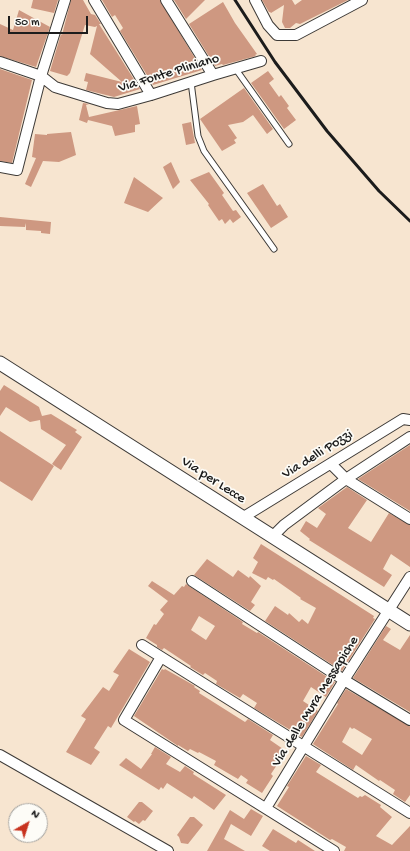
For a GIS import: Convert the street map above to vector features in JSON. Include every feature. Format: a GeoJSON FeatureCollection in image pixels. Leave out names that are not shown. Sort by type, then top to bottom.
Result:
{"type":"FeatureCollection","features":[{"type":"Feature","properties":{"kind":"street"},"geometry":{"type":"LineString","coordinates":[[0,167],[17,170],[41,76],[65,0]]}},
{"type":"Feature","properties":{"kind":"street"},"geometry":{"type":"LineString","coordinates":[[94,0],[152,96]]}},
{"type":"Feature","properties":{"kind":"street"},"geometry":{"type":"LineString","coordinates":[[166,0],[213,75]]}},
{"type":"Feature","properties":{"kind":"street"},"geometry":{"type":"LineString","coordinates":[[254,0],[268,25],[277,35],[296,35],[362,0]]}},
{"type":"Feature","properties":{"kind":"street","name":"Via Fonte Pliniano"},"geometry":{"type":"LineString","coordinates":[[0,62],[41,76],[55,87],[107,103],[118,104],[152,96],[191,82],[261,61]]}},
{"type":"Feature","properties":{"kind":"street","name":"Via per Lecce"},"geometry":{"type":"LineString","coordinates":[[0,363],[410,624]]}},
{"type":"Feature","properties":{"kind":"street","name":"Via delli Pozzi"},"geometry":{"type":"LineString","coordinates":[[242,518],[403,419],[410,420]]}},
{"type":"Feature","properties":{"kind":"street"},"geometry":{"type":"LineString","coordinates":[[273,536],[290,521],[346,479],[410,437]]}},
{"type":"Feature","properties":{"kind":"street"},"geometry":{"type":"LineString","coordinates":[[331,464],[346,479],[410,519]]}},
{"type":"Feature","properties":{"kind":"street","name":"Via delle Mura Messapiche"},"geometry":{"type":"LineString","coordinates":[[266,808],[344,680],[410,577]]}},
{"type":"Feature","properties":{"kind":"street"},"geometry":{"type":"LineString","coordinates":[[192,581],[344,680],[410,720]]}},
{"type":"Feature","properties":{"kind":"street"},"geometry":{"type":"LineString","coordinates":[[142,645],[410,813]]}},
{"type":"Feature","properties":{"kind":"street"},"geometry":{"type":"LineString","coordinates":[[161,657],[124,720],[334,851]]}},
{"type":"Feature","properties":{"kind":"street"},"geometry":{"type":"LineString","coordinates":[[0,755],[168,851]]}},
{"type":"Feature","properties":{"kind":"lane"},"geometry":{"type":"LineString","coordinates":[[235,68],[289,144]]}},
{"type":"Feature","properties":{"kind":"lane"},"geometry":{"type":"LineString","coordinates":[[191,82],[198,136],[204,151],[274,249]]}},
{"type":"Feature","properties":{"kind":"building"},"geometry":{"type":"Polygon","coordinates":[[[33,0],[58,0],[54,13],[31,8],[33,0]]]}},
{"type":"Feature","properties":{"kind":"building"},"geometry":{"type":"Polygon","coordinates":[[[71,0],[83,0],[91,14],[95,15],[101,24],[99,24],[140,89],[114,97],[86,90],[88,82],[84,81],[86,73],[122,82],[90,54],[97,26],[85,25],[70,73],[67,76],[50,71],[61,34],[62,35],[71,0]]]}},
{"type":"Feature","properties":{"kind":"building"},"geometry":{"type":"Polygon","coordinates":[[[102,0],[160,0],[202,70],[153,85],[120,31],[123,28],[115,15],[112,17],[102,0]]]}},
{"type":"Feature","properties":{"kind":"building"},"geometry":{"type":"Polygon","coordinates":[[[174,0],[205,0],[186,19],[174,0]]]}},
{"type":"Feature","properties":{"kind":"building"},"geometry":{"type":"Polygon","coordinates":[[[262,0],[292,0],[295,5],[302,0],[348,0],[300,24],[296,23],[290,28],[285,28],[282,22],[284,5],[271,13],[262,0]]]}},
{"type":"Feature","properties":{"kind":"building"},"geometry":{"type":"Polygon","coordinates":[[[223,2],[235,23],[257,54],[255,55],[256,56],[215,66],[189,24],[223,2]]]}},
{"type":"Feature","properties":{"kind":"building"},"geometry":{"type":"Polygon","coordinates":[[[19,10],[50,27],[36,67],[0,56],[0,24],[13,30],[19,10]]]}},
{"type":"Feature","properties":{"kind":"building"},"geometry":{"type":"Polygon","coordinates":[[[0,69],[32,80],[12,163],[0,161],[0,69]]]}},
{"type":"Feature","properties":{"kind":"building"},"geometry":{"type":"Polygon","coordinates":[[[268,71],[274,79],[269,83],[279,97],[281,95],[289,106],[287,108],[296,120],[284,129],[251,83],[268,71]]]}},
{"type":"Feature","properties":{"kind":"building"},"geometry":{"type":"Polygon","coordinates":[[[244,88],[273,129],[267,134],[253,115],[243,122],[228,125],[237,138],[234,140],[236,143],[222,151],[200,119],[244,88]]]}},
{"type":"Feature","properties":{"kind":"building"},"geometry":{"type":"Polygon","coordinates":[[[83,103],[89,104],[86,105],[89,117],[137,106],[140,124],[135,125],[135,132],[115,136],[112,126],[88,120],[87,123],[79,120],[83,103]]]}},
{"type":"Feature","properties":{"kind":"building"},"geometry":{"type":"Polygon","coordinates":[[[191,122],[195,143],[186,145],[182,124],[191,122]]]}},
{"type":"Feature","properties":{"kind":"building"},"geometry":{"type":"Polygon","coordinates":[[[71,132],[76,155],[59,162],[43,161],[31,187],[25,184],[36,158],[32,157],[35,134],[47,135],[71,132]]]}},
{"type":"Feature","properties":{"kind":"building"},"geometry":{"type":"Polygon","coordinates":[[[171,162],[180,182],[173,189],[163,167],[171,162]]]}},
{"type":"Feature","properties":{"kind":"building"},"geometry":{"type":"Polygon","coordinates":[[[209,172],[224,193],[222,195],[233,211],[236,210],[241,217],[233,223],[230,219],[225,224],[222,219],[219,221],[208,205],[209,204],[190,180],[209,172]]]}},
{"type":"Feature","properties":{"kind":"building"},"geometry":{"type":"Polygon","coordinates":[[[134,177],[163,198],[148,212],[124,203],[134,177]]]}},
{"type":"Feature","properties":{"kind":"building"},"geometry":{"type":"Polygon","coordinates":[[[263,184],[277,206],[280,204],[288,217],[271,228],[247,193],[263,184]]]}},
{"type":"Feature","properties":{"kind":"building"},"geometry":{"type":"Polygon","coordinates":[[[0,217],[51,222],[50,234],[41,233],[41,231],[26,230],[26,223],[25,227],[0,226],[0,217]]]}},
{"type":"Feature","properties":{"kind":"building"},"geometry":{"type":"Polygon","coordinates":[[[4,385],[39,407],[42,416],[51,414],[77,430],[75,432],[82,437],[61,470],[52,464],[66,445],[41,429],[40,420],[30,422],[6,407],[0,416],[0,391],[4,385]]]}},
{"type":"Feature","properties":{"kind":"building"},"geometry":{"type":"Polygon","coordinates":[[[0,431],[54,466],[32,501],[0,481],[0,431]]]}},
{"type":"Feature","properties":{"kind":"building"},"geometry":{"type":"Polygon","coordinates":[[[410,445],[410,511],[358,479],[410,445]]]}},
{"type":"Feature","properties":{"kind":"building"},"geometry":{"type":"Polygon","coordinates":[[[347,487],[367,500],[348,528],[371,542],[389,513],[410,525],[410,567],[391,554],[383,569],[392,575],[384,587],[309,540],[310,539],[300,531],[306,521],[317,528],[326,514],[318,508],[347,487]]]}},
{"type":"Feature","properties":{"kind":"building"},"geometry":{"type":"Polygon","coordinates":[[[261,544],[374,616],[373,618],[375,619],[342,671],[265,621],[275,606],[288,615],[289,613],[299,622],[302,619],[308,624],[316,608],[300,599],[301,598],[274,579],[273,580],[268,577],[266,580],[252,573],[258,562],[253,558],[261,544]]]}},
{"type":"Feature","properties":{"kind":"building"},"geometry":{"type":"Polygon","coordinates":[[[207,559],[233,577],[238,570],[249,578],[250,576],[261,586],[251,602],[255,605],[250,611],[194,575],[207,559]]]}},
{"type":"Feature","properties":{"kind":"building"},"geometry":{"type":"Polygon","coordinates":[[[152,581],[174,595],[182,586],[184,587],[186,584],[243,622],[242,624],[257,633],[258,632],[335,682],[326,697],[311,687],[303,701],[318,711],[302,737],[254,708],[257,703],[243,694],[240,698],[216,684],[217,681],[205,673],[203,675],[164,648],[162,650],[157,647],[157,645],[146,638],[154,624],[156,625],[164,614],[160,610],[168,601],[148,586],[152,581]],[[199,616],[191,630],[206,640],[215,626],[199,616]]]}},
{"type":"Feature","properties":{"kind":"building"},"geometry":{"type":"Polygon","coordinates":[[[386,626],[391,629],[383,640],[400,650],[410,635],[410,712],[353,678],[386,626]]]}},
{"type":"Feature","properties":{"kind":"building"},"geometry":{"type":"Polygon","coordinates":[[[129,649],[150,662],[111,728],[108,726],[94,748],[100,752],[91,765],[66,752],[86,719],[81,716],[103,687],[109,691],[119,675],[113,672],[129,649]]]}},
{"type":"Feature","properties":{"kind":"building"},"geometry":{"type":"Polygon","coordinates":[[[162,669],[165,669],[195,686],[194,687],[200,691],[199,693],[245,722],[248,719],[273,735],[270,740],[286,751],[271,774],[273,776],[262,793],[246,783],[248,780],[241,775],[238,779],[214,765],[216,761],[199,752],[198,753],[190,749],[188,751],[178,746],[134,716],[162,669]]]}},
{"type":"Feature","properties":{"kind":"building"},"geometry":{"type":"Polygon","coordinates":[[[346,689],[410,726],[410,795],[405,802],[393,794],[395,790],[380,780],[379,781],[356,765],[353,770],[313,744],[338,704],[337,703],[346,689]],[[350,727],[342,742],[362,755],[372,739],[354,728],[352,729],[350,727]]]}},
{"type":"Feature","properties":{"kind":"building"},"geometry":{"type":"Polygon","coordinates":[[[155,747],[171,757],[166,764],[180,772],[185,766],[194,772],[193,774],[226,795],[214,810],[194,796],[192,799],[167,783],[163,789],[161,787],[159,790],[119,765],[126,758],[141,769],[152,754],[155,747]]]}},
{"type":"Feature","properties":{"kind":"building"},"geometry":{"type":"Polygon","coordinates":[[[306,756],[321,765],[316,772],[358,798],[365,795],[381,805],[380,807],[392,817],[376,836],[392,845],[410,826],[410,851],[344,851],[346,847],[332,839],[330,840],[277,806],[289,787],[287,786],[306,756]]]}},
{"type":"Feature","properties":{"kind":"building"},"geometry":{"type":"Polygon","coordinates":[[[139,802],[142,802],[153,811],[145,821],[143,820],[139,824],[127,817],[139,802]]]}},
{"type":"Feature","properties":{"kind":"building"},"geometry":{"type":"Polygon","coordinates":[[[251,809],[263,816],[251,836],[231,824],[224,839],[245,851],[207,851],[230,810],[244,819],[251,809]]]}},
{"type":"Feature","properties":{"kind":"building"},"geometry":{"type":"Polygon","coordinates":[[[190,817],[194,817],[203,825],[188,844],[181,843],[177,835],[190,817]]]}},
{"type":"Feature","properties":{"kind":"building"},"geometry":{"type":"Polygon","coordinates":[[[273,829],[296,843],[298,840],[315,851],[270,851],[262,846],[273,829]]]}},
{"type":"Feature","properties":{"kind":"railway"},"geometry":{"type":"LineString","coordinates":[[235,0],[275,62],[327,131],[379,191],[410,221]]}}]}
